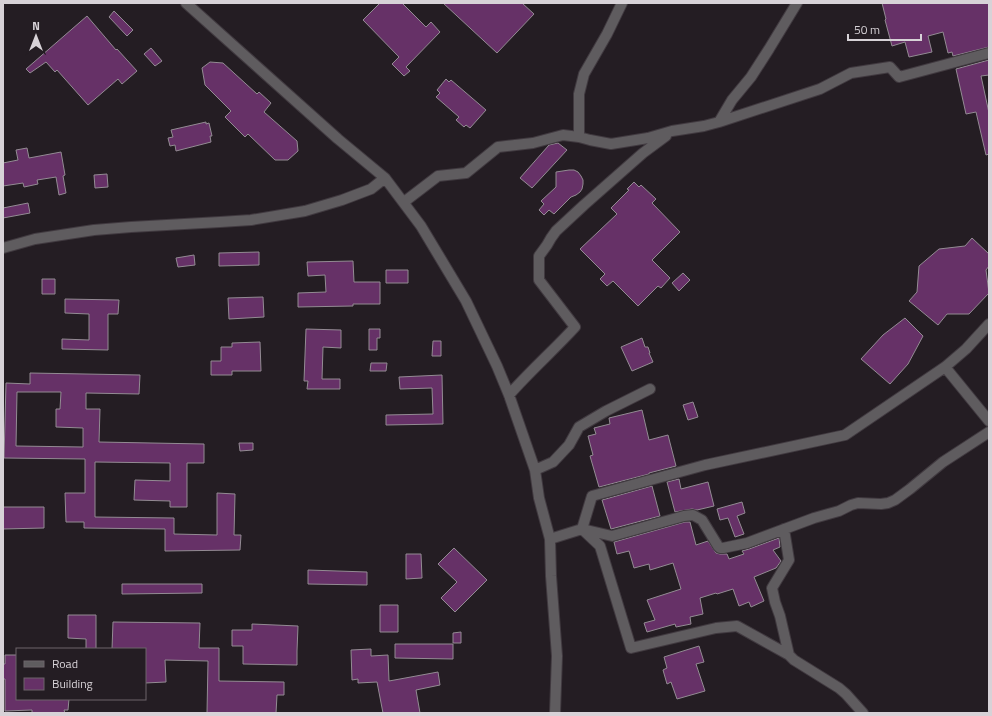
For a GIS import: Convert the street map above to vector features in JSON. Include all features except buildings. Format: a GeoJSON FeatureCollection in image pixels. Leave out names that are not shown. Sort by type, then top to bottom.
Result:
{"type":"FeatureCollection","features":[{"type":"Feature","properties":{"kind":"street"},"geometry":{"type":"LineString","coordinates":[[186,3],[338,139],[385,178],[421,226],[466,300],[498,366],[509,395],[535,470],[539,498],[550,539],[551,576],[557,656],[555,713]]}},
{"type":"Feature","properties":{"kind":"street"},"geometry":{"type":"LineString","coordinates":[[579,137],[578,94],[584,74],[622,3]]}},
{"type":"Feature","properties":{"kind":"street"},"geometry":{"type":"LineString","coordinates":[[719,122],[732,100],[751,77],[770,50],[797,3]]}},
{"type":"Feature","properties":{"kind":"street"},"geometry":{"type":"LineString","coordinates":[[404,202],[438,176],[466,173],[498,147],[533,143],[563,135],[611,144],[648,138],[672,131],[719,122],[820,89],[850,73],[890,68],[899,77],[989,53]]}},
{"type":"Feature","properties":{"kind":"street"},"geometry":{"type":"LineString","coordinates":[[509,395],[575,327],[538,280],[540,256],[550,238],[584,205],[643,153],[672,131]]}},
{"type":"Feature","properties":{"kind":"street"},"geometry":{"type":"LineString","coordinates":[[3,248],[35,239],[94,230],[251,220],[305,211],[342,200],[371,189],[385,178]]}},
{"type":"Feature","properties":{"kind":"street"},"geometry":{"type":"LineString","coordinates":[[582,529],[592,496],[705,464],[845,435],[945,367],[966,349],[989,324]]}},
{"type":"Feature","properties":{"kind":"street"},"geometry":{"type":"LineString","coordinates":[[945,367],[989,421]]}},
{"type":"Feature","properties":{"kind":"street"},"geometry":{"type":"LineString","coordinates":[[535,470],[553,462],[569,445],[580,427],[606,411],[650,389]]}},
{"type":"Feature","properties":{"kind":"street"},"geometry":{"type":"LineString","coordinates":[[550,539],[582,529],[612,536],[684,516],[693,515],[702,520],[718,546],[723,548],[747,543],[814,518],[839,511],[850,505],[858,503],[881,504],[895,500],[943,462],[989,432]]}},
{"type":"Feature","properties":{"kind":"street"},"geometry":{"type":"LineString","coordinates":[[582,529],[600,546],[631,648],[716,628],[737,626],[789,656],[839,688],[863,713]]}},
{"type":"Feature","properties":{"kind":"street"},"geometry":{"type":"LineString","coordinates":[[784,529],[788,560],[772,588],[789,656]]}}]}
